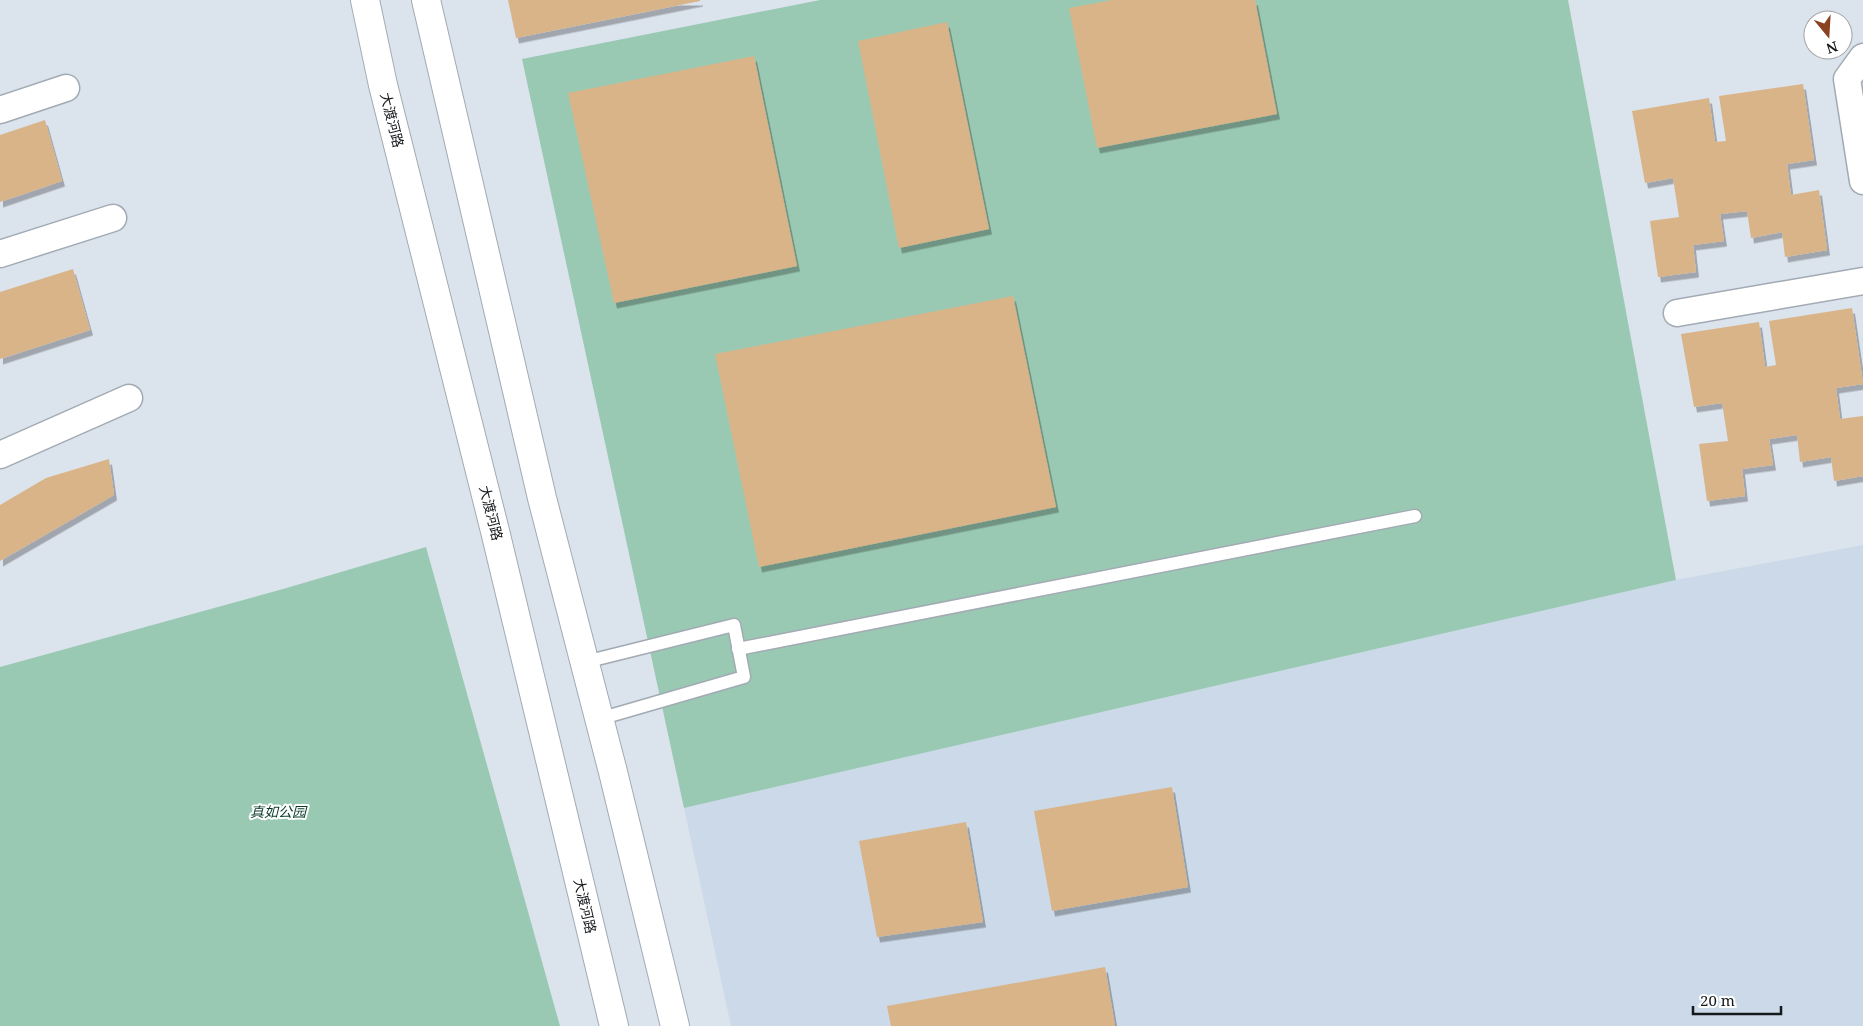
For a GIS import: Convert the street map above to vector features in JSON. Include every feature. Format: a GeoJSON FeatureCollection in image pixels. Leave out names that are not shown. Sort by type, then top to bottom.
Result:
{"type":"FeatureCollection","features":[{"type":"Feature","properties":{"kind":"main road","name":"大渡河路"},"geometry":{"type":"LineString","coordinates":[[365,0],[384,85],[496,531],[614,1026]]}},
{"type":"Feature","properties":{"kind":"main road"},"geometry":{"type":"LineString","coordinates":[[426,0],[542,498],[585,662],[675,1026]]}},
{"type":"Feature","properties":{"kind":"street"},"geometry":{"type":"LineString","coordinates":[[1863,57],[1847,79],[1863,181]]}},
{"type":"Feature","properties":{"kind":"street"},"geometry":{"type":"LineString","coordinates":[[0,110],[66,88]]}},
{"type":"Feature","properties":{"kind":"street"},"geometry":{"type":"LineString","coordinates":[[0,254],[113,218]]}},
{"type":"Feature","properties":{"kind":"street"},"geometry":{"type":"LineString","coordinates":[[1677,313],[1863,281]]}},
{"type":"Feature","properties":{"kind":"street"},"geometry":{"type":"LineString","coordinates":[[0,455],[129,398]]}},
{"type":"Feature","properties":{"kind":"lane"},"geometry":{"type":"LineString","coordinates":[[738,649],[1415,516]]}},
{"type":"Feature","properties":{"kind":"lane"},"geometry":{"type":"LineString","coordinates":[[585,662],[734,625],[744,677],[599,719]]}},
{"type":"Feature","properties":{"kind":"shaded area"},"geometry":{"type":"Polygon","coordinates":[[[1863,545],[1863,1026],[731,1026],[684,808],[1676,580],[1863,545]]]}},
{"type":"Feature","properties":{"kind":"green space"},"geometry":{"type":"Polygon","coordinates":[[[820,0],[1568,0],[1676,580],[684,808],[522,59],[820,0]]]}},
{"type":"Feature","properties":{"kind":"green space","name":"真如公园"},"geometry":{"type":"Polygon","coordinates":[[[426,547],[560,1026],[0,1026],[0,667],[283,589],[426,547]]]}},
{"type":"Feature","properties":{"kind":"building"},"geometry":{"type":"Polygon","coordinates":[[[508,0],[700,0],[700,1],[516,38],[508,0]]]}},
{"type":"Feature","properties":{"kind":"building"},"geometry":{"type":"Polygon","coordinates":[[[1112,0],[1255,0],[1277,114],[1097,148],[1069,8],[1112,0]]]}},
{"type":"Feature","properties":{"kind":"building"},"geometry":{"type":"Polygon","coordinates":[[[947,22],[989,229],[899,248],[858,41],[947,22]]]}},
{"type":"Feature","properties":{"kind":"building"},"geometry":{"type":"Polygon","coordinates":[[[754,56],[797,266],[614,303],[568,93],[754,56]]]}},
{"type":"Feature","properties":{"kind":"building"},"geometry":{"type":"Polygon","coordinates":[[[1803,84],[1814,160],[1787,164],[1791,195],[1819,190],[1827,250],[1785,257],[1782,232],[1751,238],[1747,211],[1720,214],[1724,241],[1693,245],[1696,272],[1658,277],[1650,221],[1679,217],[1673,178],[1645,183],[1632,111],[1709,98],[1715,142],[1726,141],[1719,96],[1803,84]]]}},
{"type":"Feature","properties":{"kind":"building"},"geometry":{"type":"Polygon","coordinates":[[[45,120],[62,181],[0,202],[0,135],[45,120]]]}},
{"type":"Feature","properties":{"kind":"building"},"geometry":{"type":"Polygon","coordinates":[[[73,269],[90,330],[0,359],[0,292],[73,269]]]}},
{"type":"Feature","properties":{"kind":"building"},"geometry":{"type":"Polygon","coordinates":[[[1013,296],[1056,507],[759,567],[715,354],[1013,296]]]}},
{"type":"Feature","properties":{"kind":"building"},"geometry":{"type":"Polygon","coordinates":[[[1852,308],[1863,384],[1836,388],[1840,419],[1863,416],[1863,476],[1834,481],[1831,457],[1800,462],[1797,435],[1769,439],[1773,465],[1742,469],[1745,496],[1707,501],[1699,444],[1728,441],[1722,403],[1694,407],[1681,334],[1759,322],[1765,367],[1776,365],[1769,321],[1852,308]]]}},
{"type":"Feature","properties":{"kind":"building"},"geometry":{"type":"Polygon","coordinates":[[[109,459],[114,495],[0,561],[0,505],[46,478],[109,459]]]}},
{"type":"Feature","properties":{"kind":"building"},"geometry":{"type":"Polygon","coordinates":[[[1172,787],[1188,887],[1052,911],[1034,811],[1172,787]]]}},
{"type":"Feature","properties":{"kind":"building"},"geometry":{"type":"Polygon","coordinates":[[[966,822],[983,922],[877,937],[859,841],[966,822]]]}},
{"type":"Feature","properties":{"kind":"building"},"geometry":{"type":"Polygon","coordinates":[[[1105,967],[1115,1026],[891,1026],[887,1006],[1105,967]]]}}]}
